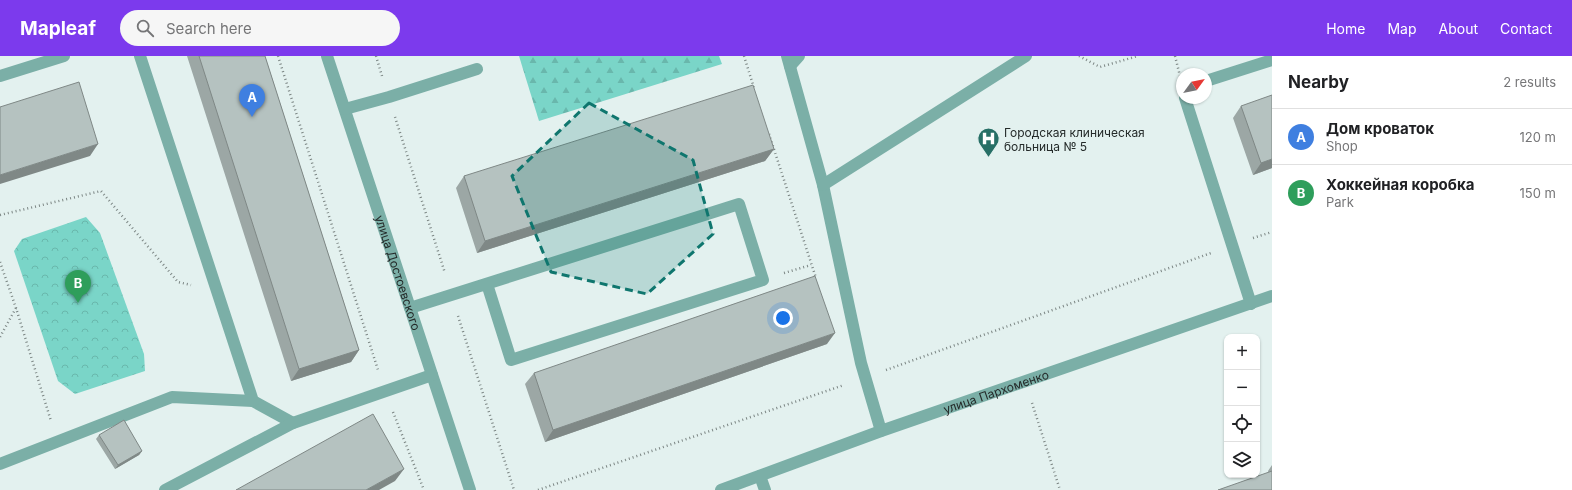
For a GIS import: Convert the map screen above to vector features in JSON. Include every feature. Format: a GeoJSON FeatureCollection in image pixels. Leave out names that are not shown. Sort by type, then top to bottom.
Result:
{"type":"FeatureCollection","features":[{"type":"Feature","properties":{"kind":"street"},"geometry":{"type":"LineString","coordinates":[[0,76],[64,56]]}},
{"type":"Feature","properties":{"kind":"street"},"geometry":{"type":"LineString","coordinates":[[140,56],[254,401]]}},
{"type":"Feature","properties":{"kind":"street","name":"улица Достоевского"},"geometry":{"type":"LineString","coordinates":[[327,56],[470,490]]}},
{"type":"Feature","properties":{"kind":"street"},"geometry":{"type":"LineString","coordinates":[[798,56],[788,61],[823,185],[866,378],[881,431]]}},
{"type":"Feature","properties":{"kind":"street"},"geometry":{"type":"LineString","coordinates":[[823,185],[1026,56]]}},
{"type":"Feature","properties":{"kind":"street"},"geometry":{"type":"LineString","coordinates":[[1212,79],[1272,60]]}},
{"type":"Feature","properties":{"kind":"street"},"geometry":{"type":"LineString","coordinates":[[344,109],[389,97],[477,69]]}},
{"type":"Feature","properties":{"kind":"street"},"geometry":{"type":"LineString","coordinates":[[1187,104],[1251,304]]}},
{"type":"Feature","properties":{"kind":"street"},"geometry":{"type":"LineString","coordinates":[[410,308],[738,204],[763,280],[511,360],[487,284]]}},
{"type":"Feature","properties":{"kind":"street","name":"улица Пархоменко"},"geometry":{"type":"LineString","coordinates":[[721,490],[881,431],[1272,296]]}},
{"type":"Feature","properties":{"kind":"street"},"geometry":{"type":"LineString","coordinates":[[165,490],[293,423],[432,375]]}},
{"type":"Feature","properties":{"kind":"street"},"geometry":{"type":"LineString","coordinates":[[0,464],[172,397],[254,401],[293,423]]}},
{"type":"Feature","properties":{"kind":"street"},"geometry":{"type":"LineString","coordinates":[[760,476],[765,490]]}},
{"type":"Feature","properties":{"kind":"path"},"geometry":{"type":"LineString","coordinates":[[278,56],[385,391],[424,490]]}},
{"type":"Feature","properties":{"kind":"path"},"geometry":{"type":"LineString","coordinates":[[744,56],[756,93]]}},
{"type":"Feature","properties":{"kind":"path"},"geometry":{"type":"LineString","coordinates":[[1079,56],[1100,67],[1138,56]]}},
{"type":"Feature","properties":{"kind":"path"},"geometry":{"type":"LineString","coordinates":[[1176,56],[1178,68]]}},
{"type":"Feature","properties":{"kind":"path"},"geometry":{"type":"LineString","coordinates":[[768,131],[816,280]]}},
{"type":"Feature","properties":{"kind":"path"},"geometry":{"type":"LineString","coordinates":[[0,215],[101,191],[178,282],[218,291]]}},
{"type":"Feature","properties":{"kind":"path"},"geometry":{"type":"LineString","coordinates":[[538,490],[866,378],[1232,245],[1272,232]]}},
{"type":"Feature","properties":{"kind":"path"},"geometry":{"type":"LineString","coordinates":[[0,262],[16,308],[57,442]]}},
{"type":"Feature","properties":{"kind":"path"},"geometry":{"type":"LineString","coordinates":[[763,280],[811,265]]}},
{"type":"Feature","properties":{"kind":"path"},"geometry":{"type":"LineString","coordinates":[[0,337],[16,308]]}},
{"type":"Feature","properties":{"kind":"path"},"geometry":{"type":"LineString","coordinates":[[1025,382],[1060,490]]}},
{"type":"Feature","properties":{"kind":"highlighted area"},"geometry":{"type":"Polygon","coordinates":[[[589,103],[693,160],[713,234],[647,294],[551,272],[512,176],[589,103]]]}},
{"type":"Feature","properties":{"kind":"green space"},"geometry":{"type":"Polygon","coordinates":[[[519,56],[719,56],[722,64],[539,121],[519,56]]]}},
{"type":"Feature","properties":{"kind":"green space"},"geometry":{"type":"Polygon","coordinates":[[[86,217],[100,233],[144,354],[145,371],[75,394],[58,381],[14,251],[22,239],[86,217]]]}},
{"type":"Feature","properties":{"kind":"building"},"geometry":{"type":"Polygon","coordinates":[[[199,56],[265,56],[359,350],[299,369],[199,56]]]}},
{"type":"Feature","properties":{"kind":"building"},"geometry":{"type":"Polygon","coordinates":[[[79,82],[98,144],[0,175],[0,107],[79,82]]]}},
{"type":"Feature","properties":{"kind":"building"},"geometry":{"type":"Polygon","coordinates":[[[753,85],[774,149],[485,241],[464,176],[753,85]]]}},
{"type":"Feature","properties":{"kind":"building"},"geometry":{"type":"Polygon","coordinates":[[[1272,95],[1272,159],[1261,163],[1241,106],[1272,95]]]}},
{"type":"Feature","properties":{"kind":"building"},"geometry":{"type":"Polygon","coordinates":[[[815,276],[835,333],[553,430],[534,373],[815,276]]]}},
{"type":"Feature","properties":{"kind":"building"},"geometry":{"type":"Polygon","coordinates":[[[373,414],[404,469],[366,490],[236,490],[373,414]]]}},
{"type":"Feature","properties":{"kind":"building"},"geometry":{"type":"Polygon","coordinates":[[[124,420],[142,451],[118,465],[99,435],[124,420]]]}},
{"type":"Feature","properties":{"kind":"building"},"geometry":{"type":"Polygon","coordinates":[[[1272,471],[1272,490],[1218,490],[1252,478],[1260,478],[1260,475],[1272,471]]]}},
{"type":"Feature","properties":{"kind":"place","name":"Дом кроваток"},"geometry":{"type":"Point","coordinates":[252,117]}},
{"type":"Feature","properties":{"kind":"place","name":"Городская клиническая больница № 5"},"geometry":{"type":"Point","coordinates":[989,158]}},
{"type":"Feature","properties":{"kind":"place","name":"Хоккейная коробка"},"geometry":{"type":"Point","coordinates":[78,303]}}]}
